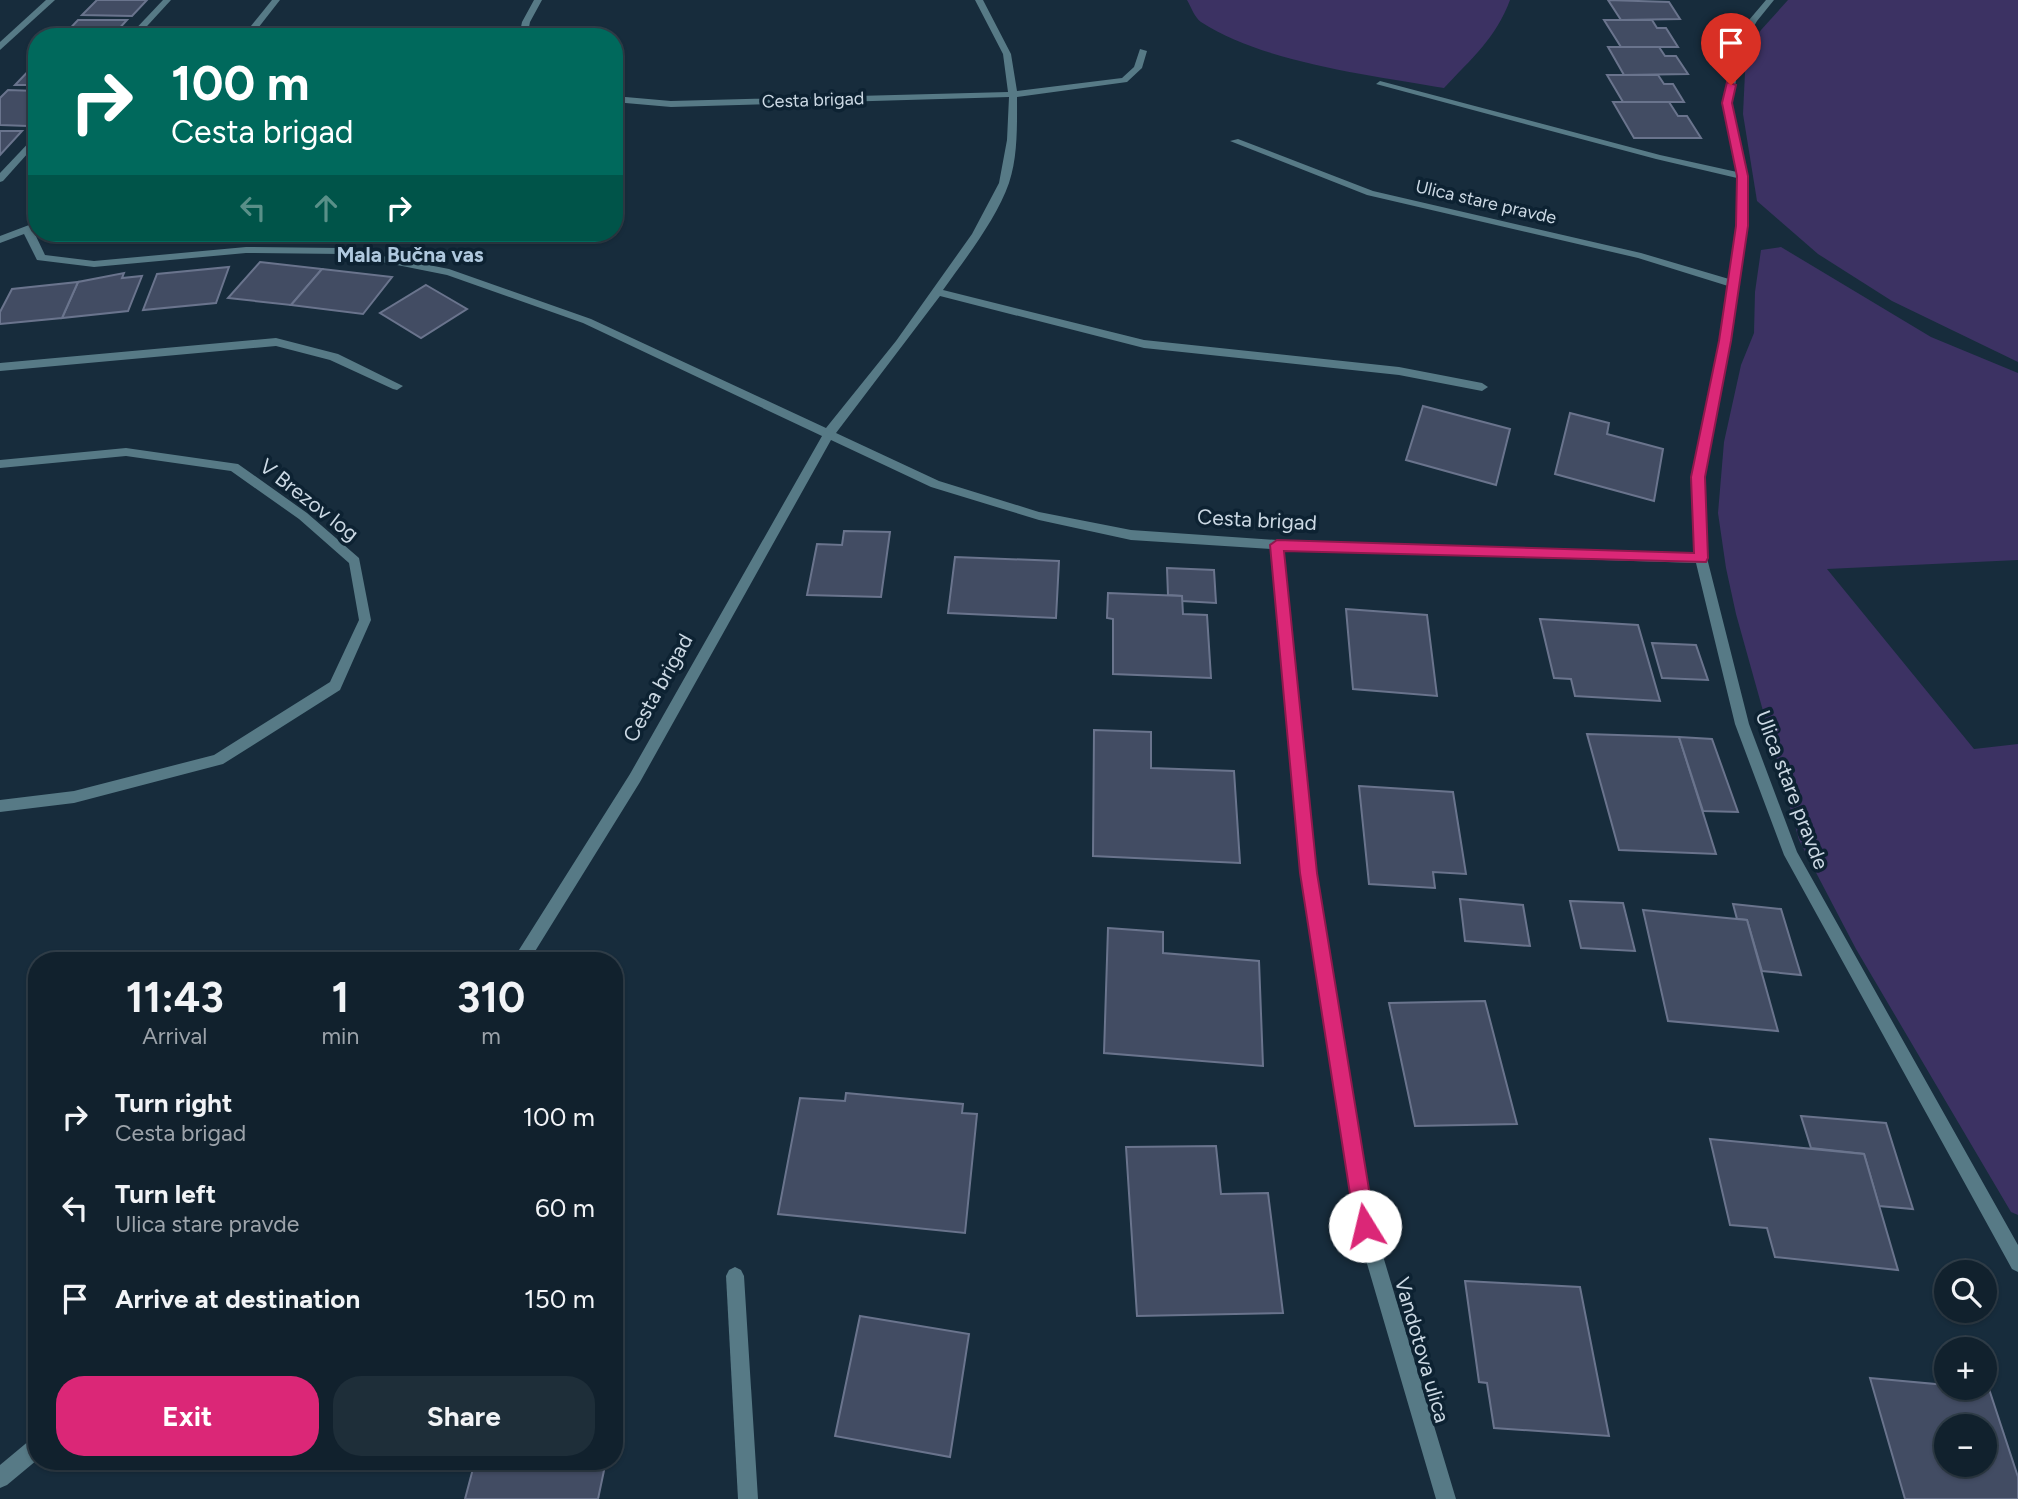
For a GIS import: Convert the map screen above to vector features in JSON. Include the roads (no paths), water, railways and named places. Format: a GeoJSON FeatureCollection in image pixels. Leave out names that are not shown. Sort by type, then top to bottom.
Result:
{"type":"FeatureCollection","features":[{"type":"Feature","properties":{"kind":"street"},"geometry":{"type":"LineString","coordinates":[[0,47],[51,0]]}},
{"type":"Feature","properties":{"kind":"street"},"geometry":{"type":"LineString","coordinates":[[141,28],[167,0]]}},
{"type":"Feature","properties":{"kind":"street"},"geometry":{"type":"LineString","coordinates":[[253,28],[276,0]]}},
{"type":"Feature","properties":{"kind":"street"},"geometry":{"type":"LineString","coordinates":[[525,28],[538,0]]}},
{"type":"Feature","properties":{"kind":"street","name":"Cesta brigad"},"geometry":{"type":"LineString","coordinates":[[526,952],[635,778],[828,433],[937,292],[976,234],[1004,183],[1012,140],[1013,94],[1007,54],[979,0]]}},
{"type":"Feature","properties":{"kind":"street","name":"Ulica stare pravde"},"geometry":{"type":"LineString","coordinates":[[1770,0],[1753,20],[1738,47],[1727,103],[1742,176],[1742,226],[1725,341],[1698,477],[1701,558],[1742,724],[1791,855],[2018,1264]]}},
{"type":"Feature","properties":{"kind":"street","name":"Cesta brigad"},"geometry":{"type":"LineString","coordinates":[[623,100],[671,104],[1013,94],[1124,80],[1133,75],[1142,62],[1143,51]]}},
{"type":"Feature","properties":{"kind":"street"},"geometry":{"type":"LineString","coordinates":[[1380,84],[1742,176]]}},
{"type":"Feature","properties":{"kind":"street","name":"Ulica stare pravde"},"geometry":{"type":"LineString","coordinates":[[1235,141],[1370,192],[1641,256],[1734,284]]}},
{"type":"Feature","properties":{"kind":"street"},"geometry":{"type":"LineString","coordinates":[[0,179],[28,147]]}},
{"type":"Feature","properties":{"kind":"street"},"geometry":{"type":"LineString","coordinates":[[0,240],[28,229]]}},
{"type":"Feature","properties":{"kind":"street"},"geometry":{"type":"LineString","coordinates":[[36,242],[41,258],[94,264],[246,250],[342,251],[449,272],[587,321],[828,433]]}},
{"type":"Feature","properties":{"kind":"street"},"geometry":{"type":"LineString","coordinates":[[937,292],[1144,344],[1351,365],[1482,387]]}},
{"type":"Feature","properties":{"kind":"street"},"geometry":{"type":"LineString","coordinates":[[0,367],[276,342],[334,357],[397,386]]}},
{"type":"Feature","properties":{"kind":"street","name":"Cesta brigad"},"geometry":{"type":"LineString","coordinates":[[828,433],[934,484],[1039,516],[1131,535],[1277,545],[1701,558]]}},
{"type":"Feature","properties":{"kind":"street","name":"V Brezov log"},"geometry":{"type":"LineString","coordinates":[[0,464],[126,452],[234,467],[303,516],[355,561],[365,620],[335,686],[218,760],[74,797],[0,806]]}},
{"type":"Feature","properties":{"kind":"street","name":"Vandotova ulica"},"geometry":{"type":"LineString","coordinates":[[1277,545],[1309,873],[1365,1226],[1446,1499]]}},
{"type":"Feature","properties":{"kind":"street"},"geometry":{"type":"LineString","coordinates":[[734,1276],[748,1499]]}},
{"type":"Feature","properties":{"kind":"street"},"geometry":{"type":"LineString","coordinates":[[0,1478],[28,1455]]}},
{"type":"Feature","properties":{"kind":"district","name":"Mala Bučna vas"},"geometry":{"type":"Point","coordinates":[410,255]}}]}
